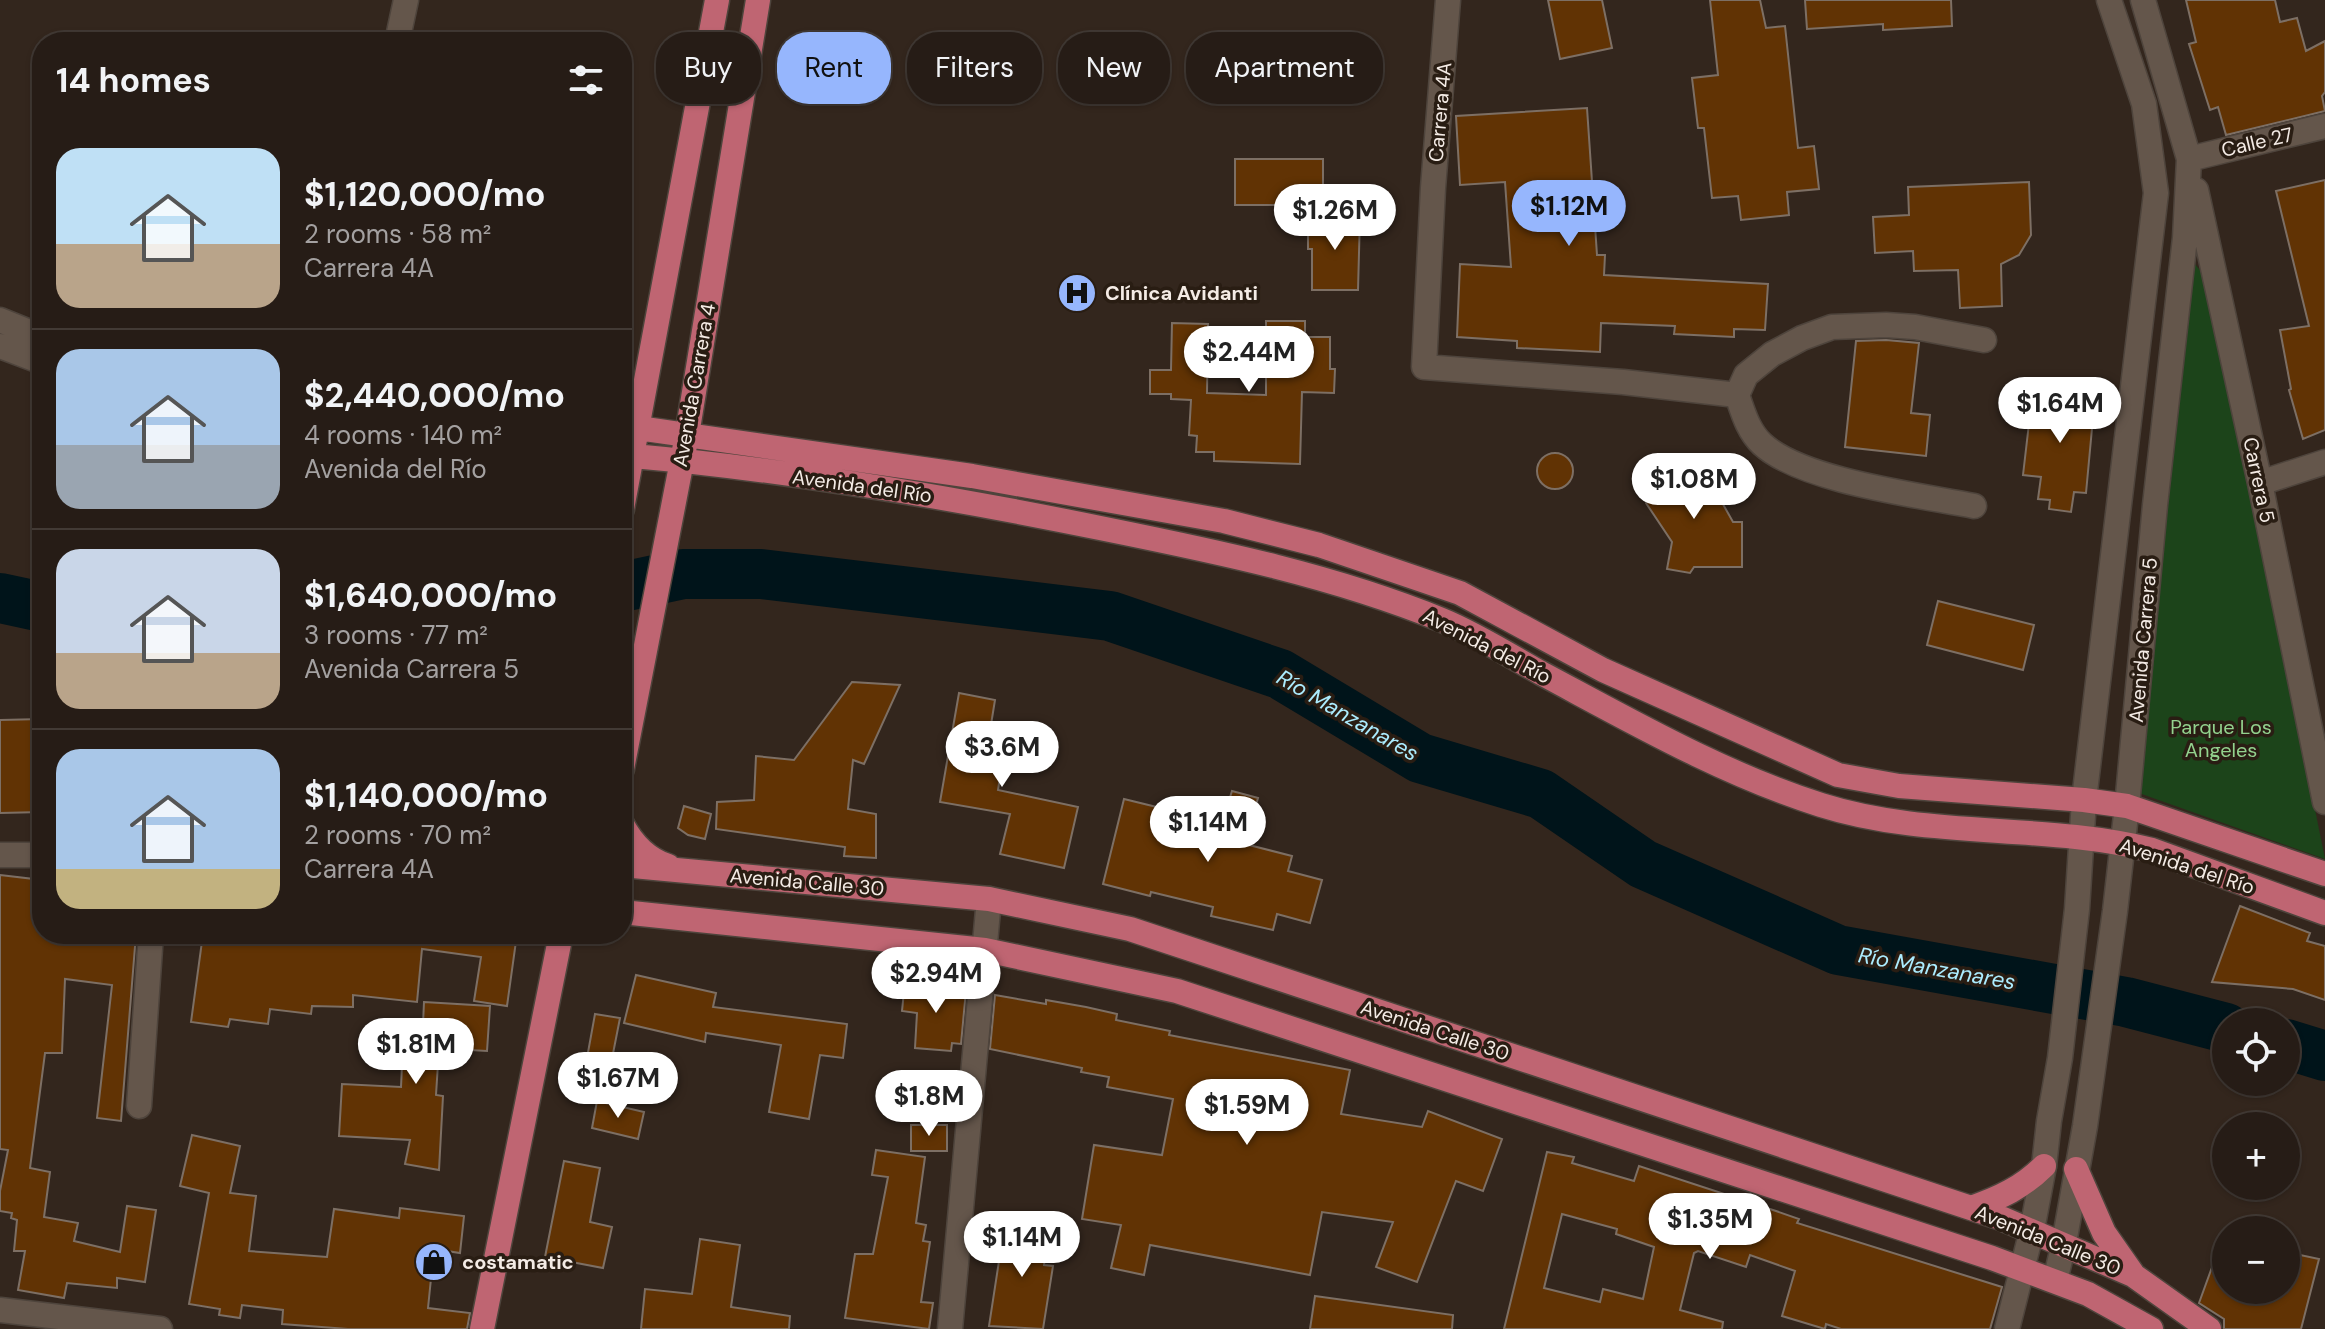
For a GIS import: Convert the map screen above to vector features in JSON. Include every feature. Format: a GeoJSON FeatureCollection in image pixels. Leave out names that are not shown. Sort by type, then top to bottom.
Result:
{"type":"FeatureCollection","features":[{"type":"Feature","properties":{"kind":"main road"},"geometry":{"type":"LineString","coordinates":[[632,418],[717,0]]}},
{"type":"Feature","properties":{"kind":"main road","name":"Avenida Carrera 4"},"geometry":{"type":"LineString","coordinates":[[632,717],[687,435],[758,0]]}},
{"type":"Feature","properties":{"kind":"main road","name":"Avenida del Río"},"geometry":{"type":"LineString","coordinates":[[632,428],[972,476],[1224,521],[1319,545],[1460,593],[1603,670],[1838,775],[1899,786],[2127,806],[2325,874]]}},
{"type":"Feature","properties":{"kind":"main road","name":"Avenida del Río"},"geometry":{"type":"LineString","coordinates":[[632,456],[682,460],[967,501],[1217,552],[1310,575],[1446,622],[1748,779],[1824,806],[1895,822],[2081,836],[2122,843],[2152,850],[2325,913]]}},
{"type":"Feature","properties":{"kind":"main road"},"geometry":{"type":"LineString","coordinates":[[632,839],[638,848],[658,862],[682,871]]}},
{"type":"Feature","properties":{"kind":"main road","name":"Avenida Calle 30"},"geometry":{"type":"LineString","coordinates":[[632,866],[989,899],[1130,929],[2032,1230],[2133,1275],[2209,1329]]}},
{"type":"Feature","properties":{"kind":"main road","name":"Avenida Calle 30"},"geometry":{"type":"LineString","coordinates":[[632,913],[985,950],[1177,991],[2024,1270],[2108,1303],[2151,1329]]}},
{"type":"Feature","properties":{"kind":"main road"},"geometry":{"type":"LineString","coordinates":[[482,1329],[559,944]]}},
{"type":"Feature","properties":{"kind":"main road"},"geometry":{"type":"LineString","coordinates":[[1971,1208],[2000,1198],[2027,1183],[2044,1166]]}},
{"type":"Feature","properties":{"kind":"main road"},"geometry":{"type":"LineString","coordinates":[[2076,1169],[2104,1233],[2133,1275]]}},
{"type":"Feature","properties":{"kind":"street"},"geometry":{"type":"LineString","coordinates":[[399,32],[406,0]]}},
{"type":"Feature","properties":{"kind":"street","name":"Carrera 4A"},"geometry":{"type":"LineString","coordinates":[[1448,0],[1433,188],[1424,367],[1623,382],[1737,395]]}},
{"type":"Feature","properties":{"kind":"street","name":"Avenida Carrera 5"},"geometry":{"type":"LineString","coordinates":[[2024,1270],[2060,1058],[2077,909],[2084,800],[2156,193],[2144,104],[2109,0]]}},
{"type":"Feature","properties":{"kind":"street","name":"Avenida Carrera 5"},"geometry":{"type":"LineString","coordinates":[[2055,1281],[2085,1126],[2115,911],[2185,238],[2189,159],[2143,0]]}},
{"type":"Feature","properties":{"kind":"street","name":"Calle 27"},"geometry":{"type":"LineString","coordinates":[[2189,159],[2325,126]]}},
{"type":"Feature","properties":{"kind":"street","name":"Carrera 5"},"geometry":{"type":"LineString","coordinates":[[2189,159],[2323,786]]}},
{"type":"Feature","properties":{"kind":"street"},"geometry":{"type":"LineString","coordinates":[[0,320],[32,333]]}},
{"type":"Feature","properties":{"kind":"street"},"geometry":{"type":"LineString","coordinates":[[1974,506],[1818,474],[1781,458],[1760,443],[1746,421],[1737,395],[1746,375],[1772,354],[1832,327],[1886,325],[1984,340]]}},
{"type":"Feature","properties":{"kind":"street"},"geometry":{"type":"LineString","coordinates":[[0,346],[32,358]]}},
{"type":"Feature","properties":{"kind":"street"},"geometry":{"type":"LineString","coordinates":[[2260,483],[2325,462]]}},
{"type":"Feature","properties":{"kind":"street"},"geometry":{"type":"LineString","coordinates":[[0,855],[32,855]]}},
{"type":"Feature","properties":{"kind":"street"},"geometry":{"type":"LineString","coordinates":[[950,1329],[989,899]]}},
{"type":"Feature","properties":{"kind":"street"},"geometry":{"type":"LineString","coordinates":[[139,1106],[150,944]]}},
{"type":"Feature","properties":{"kind":"street"},"geometry":{"type":"LineString","coordinates":[[2007,1329],[2024,1270]]}},
{"type":"Feature","properties":{"kind":"street"},"geometry":{"type":"LineString","coordinates":[[0,1310],[160,1329]]}},
{"type":"Feature","properties":{"kind":"green space","name":"Parque Los Angeles"},"geometry":{"type":"Polygon","coordinates":[[[2195,264],[2209,282],[2325,859],[2136,792],[2195,264]]]}},
{"type":"Feature","properties":{"kind":"building"},"geometry":{"type":"Polygon","coordinates":[[[1548,0],[1602,0],[1612,48],[1560,59],[1548,0]]]}},
{"type":"Feature","properties":{"kind":"building"},"geometry":{"type":"Polygon","coordinates":[[[1710,0],[1760,0],[1766,28],[1785,26],[1798,148],[1814,146],[1819,189],[1787,192],[1789,215],[1741,220],[1738,196],[1712,198],[1704,128],[1698,128],[1692,78],[1718,75],[1710,0]]]}},
{"type":"Feature","properties":{"kind":"building"},"geometry":{"type":"Polygon","coordinates":[[[1805,0],[1951,0],[1952,26],[1883,30],[1883,24],[1807,29],[1805,0]]]}},
{"type":"Feature","properties":{"kind":"building"},"geometry":{"type":"Polygon","coordinates":[[[2186,0],[2275,0],[2280,22],[2297,18],[2306,51],[2325,41],[2325,92],[2322,96],[2325,111],[2226,135],[2218,107],[2210,110],[2189,44],[2196,42],[2186,0]]]}},
{"type":"Feature","properties":{"kind":"building"},"geometry":{"type":"Polygon","coordinates":[[[1587,108],[1597,255],[1605,255],[1604,275],[1768,284],[1765,330],[1734,329],[1734,337],[1674,334],[1675,326],[1601,323],[1600,352],[1517,348],[1517,341],[1457,337],[1460,264],[1511,267],[1505,182],[1460,185],[1456,116],[1587,108]]]}},
{"type":"Feature","properties":{"kind":"building"},"geometry":{"type":"Polygon","coordinates":[[[1235,159],[1323,159],[1323,205],[1235,205],[1235,159]]]}},
{"type":"Feature","properties":{"kind":"building"},"geometry":{"type":"Polygon","coordinates":[[[2325,180],[2325,430],[2303,439],[2289,390],[2280,330],[2309,326],[2276,191],[2325,180]]]}},
{"type":"Feature","properties":{"kind":"building"},"geometry":{"type":"Polygon","coordinates":[[[2029,182],[2031,235],[2019,255],[2001,264],[2002,306],[1960,308],[1958,270],[1914,271],[1913,251],[1875,253],[1873,217],[1909,215],[1908,187],[2029,182]]]}},
{"type":"Feature","properties":{"kind":"building"},"geometry":{"type":"Polygon","coordinates":[[[1308,215],[1360,216],[1358,290],[1312,290],[1308,215]]]}},
{"type":"Feature","properties":{"kind":"building"},"geometry":{"type":"Polygon","coordinates":[[[1266,321],[1305,321],[1305,337],[1330,337],[1330,369],[1335,369],[1334,393],[1302,392],[1300,464],[1214,461],[1214,452],[1196,452],[1197,436],[1189,435],[1191,400],[1171,399],[1171,394],[1150,394],[1150,370],[1171,370],[1172,323],[1208,324],[1207,393],[1266,395],[1266,321]]]}},
{"type":"Feature","properties":{"kind":"building"},"geometry":{"type":"Polygon","coordinates":[[[1856,341],[1919,343],[1911,413],[1930,415],[1926,456],[1845,447],[1856,341]]]}},
{"type":"Feature","properties":{"kind":"building"},"geometry":{"type":"Polygon","coordinates":[[[2033,389],[2095,396],[2086,493],[2074,492],[2071,512],[2049,509],[2050,500],[2038,499],[2041,477],[2023,475],[2033,389]]]}},
{"type":"Feature","properties":{"kind":"building"},"geometry":{"type":"Polygon","coordinates":[[[1555,453],[1568,458],[1573,471],[1568,484],[1555,489],[1542,484],[1537,471],[1542,458],[1555,453]]]}},
{"type":"Feature","properties":{"kind":"building"},"geometry":{"type":"Polygon","coordinates":[[[1659,461],[1704,475],[1705,482],[1715,490],[1733,522],[1742,522],[1742,567],[1694,567],[1690,573],[1667,569],[1672,542],[1646,503],[1659,461]]]}},
{"type":"Feature","properties":{"kind":"building"},"geometry":{"type":"Polygon","coordinates":[[[1938,601],[2034,625],[2023,670],[1927,645],[1938,601]]]}},
{"type":"Feature","properties":{"kind":"building"},"geometry":{"type":"Polygon","coordinates":[[[852,682],[900,685],[864,764],[853,760],[848,809],[876,814],[876,858],[844,856],[845,847],[716,829],[717,802],[754,800],[756,756],[794,760],[852,682]]]}},
{"type":"Feature","properties":{"kind":"building"},"geometry":{"type":"Polygon","coordinates":[[[959,693],[995,700],[988,743],[1005,746],[998,790],[1078,807],[1064,868],[1000,854],[1010,814],[940,802],[959,693]]]}},
{"type":"Feature","properties":{"kind":"building"},"geometry":{"type":"Polygon","coordinates":[[[32,719],[32,812],[0,813],[0,720],[32,719]]]}},
{"type":"Feature","properties":{"kind":"building"},"geometry":{"type":"Polygon","coordinates":[[[1232,791],[1258,798],[1245,844],[1292,856],[1288,871],[1322,880],[1310,923],[1277,914],[1273,930],[1211,916],[1213,907],[1103,884],[1124,799],[1222,823],[1232,791]]]}},
{"type":"Feature","properties":{"kind":"building"},"geometry":{"type":"Polygon","coordinates":[[[684,806],[711,814],[705,839],[688,835],[678,828],[684,806]]]}},
{"type":"Feature","properties":{"kind":"building"},"geometry":{"type":"Polygon","coordinates":[[[0,875],[32,879],[32,944],[135,944],[121,1121],[97,1118],[112,985],[65,979],[62,1053],[45,1053],[30,1168],[50,1172],[44,1217],[78,1223],[74,1241],[120,1252],[127,1206],[156,1210],[145,1282],[117,1278],[117,1288],[67,1283],[64,1298],[18,1290],[25,1251],[14,1251],[17,1220],[11,1218],[12,1213],[0,1211],[0,1191],[8,1150],[0,1149],[0,875]]]}},
{"type":"Feature","properties":{"kind":"building"},"geometry":{"type":"Polygon","coordinates":[[[2240,906],[2310,933],[2307,941],[2325,946],[2325,1000],[2293,989],[2212,982],[2240,906]]]}},
{"type":"Feature","properties":{"kind":"building"},"geometry":{"type":"Polygon","coordinates":[[[202,944],[516,944],[507,1006],[474,1001],[481,957],[422,949],[417,1002],[353,995],[353,1007],[312,1006],[311,1014],[270,1009],[268,1024],[230,1019],[228,1027],[191,1022],[202,944]]]}},
{"type":"Feature","properties":{"kind":"building"},"geometry":{"type":"Polygon","coordinates":[[[636,975],[716,993],[713,1007],[847,1024],[843,1058],[820,1055],[809,1119],[769,1112],[781,1045],[706,1033],[705,1042],[624,1023],[636,975]]]}},
{"type":"Feature","properties":{"kind":"building"},"geometry":{"type":"Polygon","coordinates":[[[905,982],[966,990],[961,1044],[952,1043],[951,1051],[915,1048],[917,1013],[902,1011],[905,982]]]}},
{"type":"Feature","properties":{"kind":"building"},"geometry":{"type":"Polygon","coordinates":[[[995,995],[1086,1007],[1117,1014],[1116,1020],[1170,1031],[1169,1035],[1350,1070],[1341,1114],[1422,1127],[1428,1111],[1502,1139],[1483,1191],[1456,1181],[1417,1282],[1376,1267],[1393,1222],[1322,1212],[1310,1275],[1150,1245],[1144,1275],[1111,1268],[1121,1225],[1082,1219],[1094,1145],[1162,1155],[1173,1099],[1107,1087],[1109,1077],[1081,1072],[1082,1068],[990,1049],[995,995]]]}},
{"type":"Feature","properties":{"kind":"building"},"geometry":{"type":"Polygon","coordinates":[[[424,1002],[490,1006],[487,1051],[439,1048],[436,1095],[443,1096],[439,1170],[405,1164],[410,1140],[339,1136],[342,1084],[401,1087],[403,1045],[422,1047],[424,1002]]]}},
{"type":"Feature","properties":{"kind":"building"},"geometry":{"type":"Polygon","coordinates":[[[595,1014],[620,1018],[607,1084],[583,1080],[595,1014]]]}},
{"type":"Feature","properties":{"kind":"building"},"geometry":{"type":"Polygon","coordinates":[[[597,1101],[644,1112],[638,1139],[592,1128],[597,1101]]]}},
{"type":"Feature","properties":{"kind":"building"},"geometry":{"type":"Polygon","coordinates":[[[911,1125],[947,1125],[947,1151],[911,1151],[911,1125]]]}},
{"type":"Feature","properties":{"kind":"building"},"geometry":{"type":"Polygon","coordinates":[[[192,1135],[240,1146],[230,1193],[256,1196],[249,1251],[327,1257],[334,1209],[399,1218],[400,1208],[464,1216],[460,1253],[434,1249],[428,1308],[470,1313],[467,1329],[348,1329],[282,1324],[283,1310],[242,1305],[240,1318],[219,1315],[220,1309],[189,1304],[209,1193],[180,1186],[192,1135]]]}},
{"type":"Feature","properties":{"kind":"building"},"geometry":{"type":"Polygon","coordinates":[[[876,1150],[925,1157],[916,1223],[926,1225],[923,1241],[930,1242],[921,1302],[933,1303],[929,1329],[845,1318],[855,1254],[873,1254],[888,1177],[872,1175],[876,1150]]]}},
{"type":"Feature","properties":{"kind":"building"},"geometry":{"type":"Polygon","coordinates":[[[1547,1152],[1574,1157],[1572,1163],[1634,1181],[1639,1166],[1799,1219],[1797,1223],[2002,1287],[1990,1329],[1841,1329],[1826,1324],[1825,1329],[1782,1316],[1795,1271],[1750,1255],[1746,1267],[1698,1251],[1694,1253],[1680,1310],[1723,1322],[1722,1329],[1504,1329],[1547,1152]],[[1562,1214],[1544,1288],[1600,1302],[1603,1289],[1643,1299],[1654,1247],[1616,1234],[1617,1229],[1562,1214]]]}},
{"type":"Feature","properties":{"kind":"building"},"geometry":{"type":"Polygon","coordinates":[[[564,1161],[600,1168],[590,1222],[612,1227],[603,1268],[545,1257],[564,1161]]]}},
{"type":"Feature","properties":{"kind":"building"},"geometry":{"type":"Polygon","coordinates":[[[1005,1222],[1049,1229],[1044,1265],[1053,1266],[1043,1329],[989,1326],[1005,1222]]]}},
{"type":"Feature","properties":{"kind":"building"},"geometry":{"type":"Polygon","coordinates":[[[700,1239],[740,1245],[731,1307],[790,1316],[789,1329],[641,1329],[645,1289],[692,1294],[700,1239]]]}},
{"type":"Feature","properties":{"kind":"building"},"geometry":{"type":"Polygon","coordinates":[[[2300,1255],[2319,1259],[2301,1329],[2224,1329],[2224,1319],[2199,1303],[2212,1267],[2212,1304],[2300,1304],[2300,1255]]]}},
{"type":"Feature","properties":{"kind":"building"},"geometry":{"type":"Polygon","coordinates":[[[1315,1296],[1453,1315],[1452,1329],[1310,1329],[1315,1296]]]}},
{"type":"Feature","properties":{"kind":"waterway","name":"Río Manzanares"},"geometry":{"type":"LineString","coordinates":[[632,585],[683,574],[761,574],[1110,616],[1280,674],[1420,758],[1541,794],[1643,864],[1838,950],[2126,1002],[2212,1024]]}},
{"type":"Feature","properties":{"kind":"waterway","name":"Río Manzanares"},"geometry":{"type":"LineString","coordinates":[[0,598],[32,605]]}},
{"type":"Feature","properties":{"kind":"waterway","name":"Río Manzanares"},"geometry":{"type":"LineString","coordinates":[[2300,1048],[2325,1056]]}},
{"type":"Feature","properties":{"kind":"place","name":"Clínica Avidanti"},"geometry":{"type":"Point","coordinates":[1077,293]}},
{"type":"Feature","properties":{"kind":"place","name":"costamatic"},"geometry":{"type":"Point","coordinates":[434,1262]}}]}
